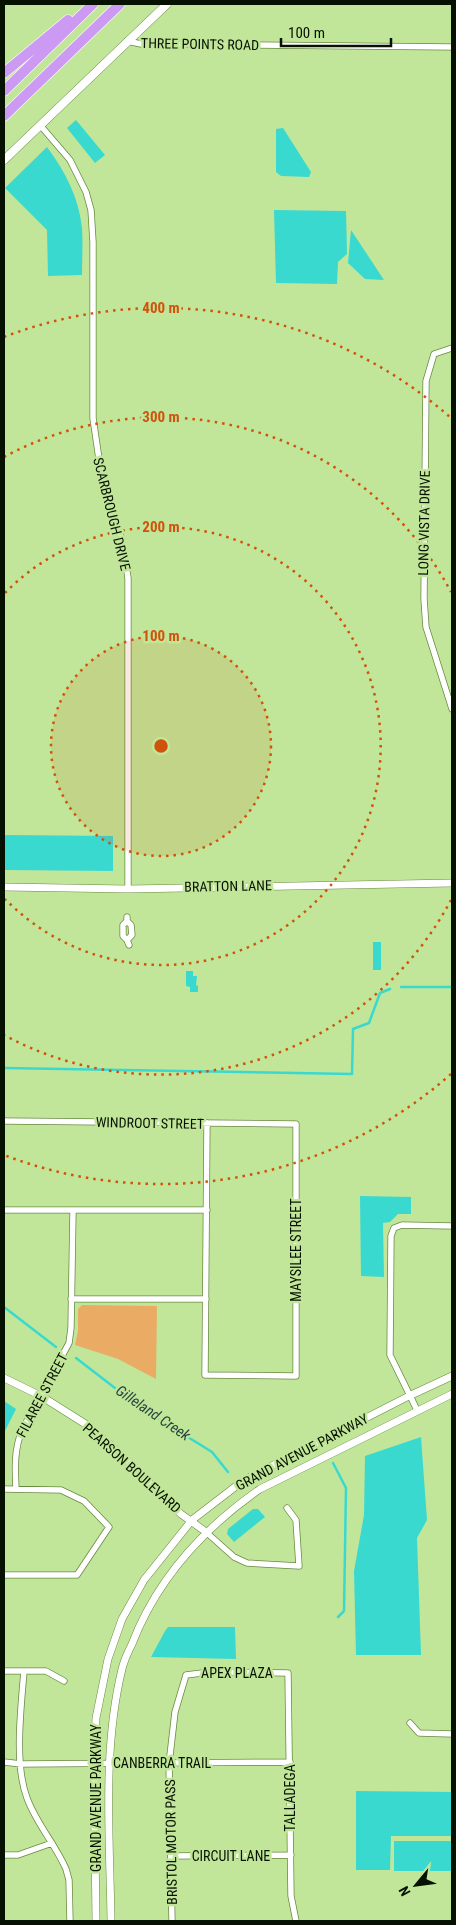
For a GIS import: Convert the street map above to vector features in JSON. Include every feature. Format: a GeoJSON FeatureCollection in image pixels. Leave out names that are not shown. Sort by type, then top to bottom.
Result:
{"type":"FeatureCollection","features":[{"type":"Feature","properties":{"kind":"highway"},"geometry":{"type":"LineString","coordinates":[[4,73],[88,4]]}},
{"type":"Feature","properties":{"kind":"highway"},"geometry":{"type":"LineString","coordinates":[[4,91],[93,4]]}},
{"type":"Feature","properties":{"kind":"highway"},"geometry":{"type":"LineString","coordinates":[[4,116],[120,4]]}},
{"type":"Feature","properties":{"kind":"main road"},"geometry":{"type":"LineString","coordinates":[[4,160],[167,4]]}},
{"type":"Feature","properties":{"kind":"street","name":"THREE POINTS ROAD"},"geometry":{"type":"LineString","coordinates":[[127,41],[141,44],[452,47]]}},
{"type":"Feature","properties":{"kind":"street","name":"SCARBROUGH DRIVE"},"geometry":{"type":"LineString","coordinates":[[40,125],[62,148],[79,176],[86,192],[93,227],[93,418],[100,466],[122,540],[128,578],[128,889]]}},
{"type":"Feature","properties":{"kind":"street","name":"LONG VISTA DRIVE"},"geometry":{"type":"LineString","coordinates":[[452,348],[434,354],[426,381],[424,555],[426,627],[452,709]]}},
{"type":"Feature","properties":{"kind":"street","name":"BRATTON LANE"},"geometry":{"type":"LineString","coordinates":[[4,888],[128,889],[452,883]]}},
{"type":"Feature","properties":{"kind":"street"},"geometry":{"type":"LineString","coordinates":[[127,919],[123,925],[123,936],[128,942]]}},
{"type":"Feature","properties":{"kind":"street","name":"WINDROOT STREET"},"geometry":{"type":"LineString","coordinates":[[4,1121],[296,1124]]}},
{"type":"Feature","properties":{"kind":"street"},"geometry":{"type":"LineString","coordinates":[[71,1299],[206,1299],[207,1123]]}},
{"type":"Feature","properties":{"kind":"street","name":"MAYSILEE STREET"},"geometry":{"type":"LineString","coordinates":[[206,1299],[205,1375],[296,1376],[296,1124]]}},
{"type":"Feature","properties":{"kind":"street"},"geometry":{"type":"LineString","coordinates":[[4,1210],[207,1210]]}},
{"type":"Feature","properties":{"kind":"street","name":"FILAREE STREET"},"geometry":{"type":"LineString","coordinates":[[16,1489],[15,1454],[17,1443],[69,1342],[71,1328],[73,1210]]}},
{"type":"Feature","properties":{"kind":"street"},"geometry":{"type":"LineString","coordinates":[[417,1410],[390,1355],[391,1236],[394,1228],[402,1225],[452,1226]]}},
{"type":"Feature","properties":{"kind":"street","name":"GRAND AVENUE PARKWAY"},"geometry":{"type":"LineString","coordinates":[[96,1921],[94,1763],[96,1718],[108,1659],[122,1619],[144,1580],[192,1520],[244,1480],[452,1376]]}},
{"type":"Feature","properties":{"kind":"street","name":"PEARSON BOULEVARD"},"geometry":{"type":"LineString","coordinates":[[4,1378],[40,1396],[87,1425],[118,1452],[181,1514],[192,1520],[206,1532]]}},
{"type":"Feature","properties":{"kind":"street","name":"GRAND AVENUE PARKWAY"},"geometry":{"type":"LineString","coordinates":[[111,1921],[109,1764],[114,1710],[122,1667],[140,1622],[165,1582],[206,1532],[260,1489],[452,1394]]}},
{"type":"Feature","properties":{"kind":"street"},"geometry":{"type":"LineString","coordinates":[[4,1489],[61,1490],[84,1501],[109,1527],[76,1575],[4,1575]]}},
{"type":"Feature","properties":{"kind":"street"},"geometry":{"type":"LineString","coordinates":[[206,1532],[234,1557],[247,1563],[299,1566],[296,1520],[287,1508]]}},
{"type":"Feature","properties":{"kind":"street"},"geometry":{"type":"LineString","coordinates":[[4,1671],[46,1671],[64,1681]]}},
{"type":"Feature","properties":{"kind":"street"},"geometry":{"type":"LineString","coordinates":[[24,1671],[20,1712],[21,1764],[26,1796],[62,1861],[69,1880],[70,1921]]}},
{"type":"Feature","properties":{"kind":"street","name":"APEX PLAZA"},"geometry":{"type":"LineString","coordinates":[[186,1675],[210,1672],[288,1673]]}},
{"type":"Feature","properties":{"kind":"street","name":"TALLADEGA"},"geometry":{"type":"LineString","coordinates":[[288,1673],[291,1896],[296,1921]]}},
{"type":"Feature","properties":{"kind":"street","name":"BRISTOL MOTOR PASS"},"geometry":{"type":"LineString","coordinates":[[172,1921],[170,1764],[175,1712],[186,1675]]}},
{"type":"Feature","properties":{"kind":"street"},"geometry":{"type":"LineString","coordinates":[[410,1723],[419,1733],[452,1734]]}},
{"type":"Feature","properties":{"kind":"street","name":"CANBERRA TRAIL"},"geometry":{"type":"LineString","coordinates":[[4,1762],[21,1764],[290,1762]]}},
{"type":"Feature","properties":{"kind":"street"},"geometry":{"type":"LineString","coordinates":[[4,1855],[18,1855],[52,1843]]}},
{"type":"Feature","properties":{"kind":"street","name":"CIRCUIT LANE"},"geometry":{"type":"LineString","coordinates":[[171,1856],[291,1855]]}},
{"type":"Feature","properties":{"kind":"shaded area"},"geometry":{"type":"Polygon","coordinates":[[[82,1305],[157,1306],[156,1379],[118,1359],[75,1345],[78,1331],[78,1309],[82,1305]]]}},
{"type":"Feature","properties":{"kind":"water"},"geometry":{"type":"Polygon","coordinates":[[[76,120],[105,155],[95,163],[67,128],[76,120]]]}},
{"type":"Feature","properties":{"kind":"water"},"geometry":{"type":"Polygon","coordinates":[[[283,128],[311,172],[309,177],[281,176],[276,172],[276,129],[283,128]]]}},
{"type":"Feature","properties":{"kind":"water"},"geometry":{"type":"Polygon","coordinates":[[[47,147],[65,175],[78,206],[82,228],[82,275],[48,276],[47,230],[5,188],[47,147]]]}},
{"type":"Feature","properties":{"kind":"water"},"geometry":{"type":"Polygon","coordinates":[[[274,210],[346,211],[347,254],[338,262],[337,284],[276,283],[274,210]]]}},
{"type":"Feature","properties":{"kind":"water"},"geometry":{"type":"Polygon","coordinates":[[[351,230],[384,280],[365,279],[348,263],[351,230]]]}},
{"type":"Feature","properties":{"kind":"water"},"geometry":{"type":"Polygon","coordinates":[[[4,835],[113,836],[113,871],[4,870],[4,835]]]}},
{"type":"Feature","properties":{"kind":"water"},"geometry":{"type":"Polygon","coordinates":[[[373,942],[381,942],[381,970],[373,970],[373,942]]]}},
{"type":"Feature","properties":{"kind":"water"},"geometry":{"type":"Polygon","coordinates":[[[186,971],[193,971],[193,976],[197,976],[196,985],[198,986],[198,992],[190,992],[190,987],[186,986],[186,971]]]}},
{"type":"Feature","properties":{"kind":"water"},"geometry":{"type":"Polygon","coordinates":[[[360,1196],[411,1197],[411,1214],[398,1214],[390,1222],[383,1223],[384,1277],[361,1276],[360,1196]]]}},
{"type":"Feature","properties":{"kind":"water"},"geometry":{"type":"Polygon","coordinates":[[[4,1401],[16,1409],[4,1433],[4,1401]]]}},
{"type":"Feature","properties":{"kind":"water"},"geometry":{"type":"Polygon","coordinates":[[[421,1437],[427,1520],[417,1538],[421,1655],[356,1655],[354,1571],[364,1515],[365,1456],[421,1437]]]}},
{"type":"Feature","properties":{"kind":"water"},"geometry":{"type":"Polygon","coordinates":[[[253,1509],[258,1509],[265,1517],[234,1542],[227,1534],[228,1529],[253,1509]]]}},
{"type":"Feature","properties":{"kind":"water"},"geometry":{"type":"Polygon","coordinates":[[[168,1627],[235,1627],[236,1659],[151,1657],[168,1627]]]}},
{"type":"Feature","properties":{"kind":"water"},"geometry":{"type":"Polygon","coordinates":[[[356,1791],[452,1792],[452,1836],[391,1836],[390,1870],[356,1870],[356,1791]]]}},
{"type":"Feature","properties":{"kind":"water"},"geometry":{"type":"Polygon","coordinates":[[[394,1841],[452,1841],[452,1871],[394,1871],[394,1841]]]}},
{"type":"Feature","properties":{"kind":"waterway"},"geometry":{"type":"LineString","coordinates":[[401,987],[452,987]]}},
{"type":"Feature","properties":{"kind":"waterway"},"geometry":{"type":"LineString","coordinates":[[4,1068],[352,1074],[353,1029],[369,1023],[380,993],[390,989]]}},
{"type":"Feature","properties":{"kind":"waterway","name":"Gilleland Creek"},"geometry":{"type":"LineString","coordinates":[[4,1307],[56,1347]]}},
{"type":"Feature","properties":{"kind":"waterway","name":"Gilleland Creek"},"geometry":{"type":"LineString","coordinates":[[76,1358],[141,1408],[212,1452],[228,1472]]}},
{"type":"Feature","properties":{"kind":"waterway"},"geometry":{"type":"LineString","coordinates":[[333,1463],[346,1488],[344,1611],[338,1617]]}}]}
